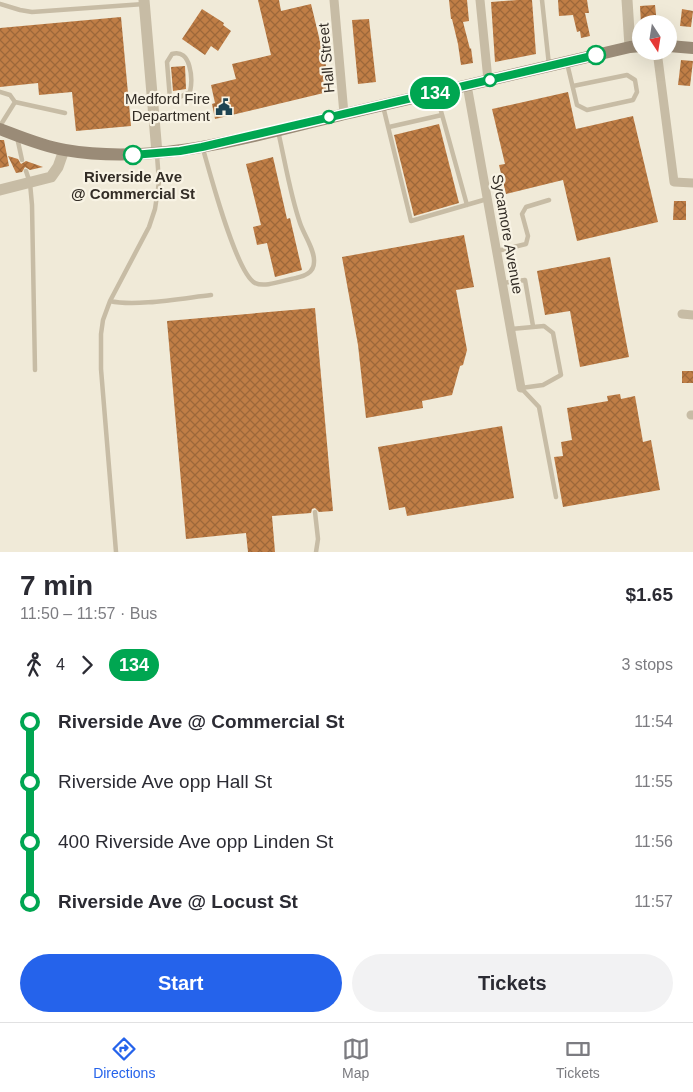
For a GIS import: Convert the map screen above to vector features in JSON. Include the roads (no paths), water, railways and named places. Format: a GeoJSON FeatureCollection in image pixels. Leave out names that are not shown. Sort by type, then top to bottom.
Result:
{"type":"FeatureCollection","features":[{"type":"Feature","properties":{"kind":"main road"},"geometry":{"type":"LineString","coordinates":[[0,127],[17,136],[64,150],[111,154],[157,153],[202,147],[632,47]]}},
{"type":"Feature","properties":{"kind":"main road"},"geometry":{"type":"LineString","coordinates":[[678,47],[693,48]]}},
{"type":"Feature","properties":{"kind":"street","name":"Hall Street"},"geometry":{"type":"LineString","coordinates":[[334,0],[344,114]]}},
{"type":"Feature","properties":{"kind":"street"},"geometry":{"type":"LineString","coordinates":[[480,0],[488,80]]}},
{"type":"Feature","properties":{"kind":"street"},"geometry":{"type":"LineString","coordinates":[[627,0],[632,26]]}},
{"type":"Feature","properties":{"kind":"street"},"geometry":{"type":"LineString","coordinates":[[144,2],[157,153]]}},
{"type":"Feature","properties":{"kind":"street"},"geometry":{"type":"LineString","coordinates":[[658,60],[674,182],[693,183]]}},
{"type":"Feature","properties":{"kind":"street","name":"Sycamore Avenue"},"geometry":{"type":"LineString","coordinates":[[467,85],[521,388]]}},
{"type":"Feature","properties":{"kind":"street"},"geometry":{"type":"LineString","coordinates":[[0,190],[46,179],[53,175],[64,150]]}},
{"type":"Feature","properties":{"kind":"street"},"geometry":{"type":"LineString","coordinates":[[682,314],[693,315]]}},
{"type":"Feature","properties":{"kind":"lane"},"geometry":{"type":"LineString","coordinates":[[10,0],[11,7]]}},
{"type":"Feature","properties":{"kind":"lane"},"geometry":{"type":"LineString","coordinates":[[542,0],[550,66]]}},
{"type":"Feature","properties":{"kind":"lane"},"geometry":{"type":"LineString","coordinates":[[0,4],[32,12],[144,2]]}},
{"type":"Feature","properties":{"kind":"lane"},"geometry":{"type":"LineString","coordinates":[[153,102],[170,99],[180,97],[190,92],[191,85],[186,58],[178,53],[172,54],[167,62],[170,99]]}},
{"type":"Feature","properties":{"kind":"lane"},"geometry":{"type":"LineString","coordinates":[[567,62],[577,105],[587,110],[632,100],[638,92],[635,80],[627,76],[573,86]]}},
{"type":"Feature","properties":{"kind":"lane"},"geometry":{"type":"LineString","coordinates":[[0,92],[10,95],[15,102],[65,113]]}},
{"type":"Feature","properties":{"kind":"lane"},"geometry":{"type":"LineString","coordinates":[[436,92],[467,205]]}},
{"type":"Feature","properties":{"kind":"lane"},"geometry":{"type":"LineString","coordinates":[[0,127],[15,102]]}},
{"type":"Feature","properties":{"kind":"lane"},"geometry":{"type":"LineString","coordinates":[[383,105],[411,220],[488,199]]}},
{"type":"Feature","properties":{"kind":"lane"},"geometry":{"type":"LineString","coordinates":[[388,127],[442,116]]}},
{"type":"Feature","properties":{"kind":"lane"},"geometry":{"type":"LineString","coordinates":[[202,147],[235,251],[248,277],[255,283],[263,285],[300,277],[311,270],[314,263],[312,252],[300,222],[277,130]]}},
{"type":"Feature","properties":{"kind":"lane"},"geometry":{"type":"LineString","coordinates":[[17,136],[22,160]]}},
{"type":"Feature","properties":{"kind":"lane"},"geometry":{"type":"LineString","coordinates":[[116,552],[100,358],[102,327],[110,300],[149,227],[155,209],[159,182],[157,153]]}},
{"type":"Feature","properties":{"kind":"lane"},"geometry":{"type":"LineString","coordinates":[[26,171],[30,183],[32,205],[35,370]]}},
{"type":"Feature","properties":{"kind":"lane"},"geometry":{"type":"LineString","coordinates":[[497,251],[526,244],[528,236],[522,214],[526,207],[549,200]]}},
{"type":"Feature","properties":{"kind":"lane"},"geometry":{"type":"LineString","coordinates":[[503,283],[525,280],[533,326]]}},
{"type":"Feature","properties":{"kind":"lane"},"geometry":{"type":"LineString","coordinates":[[110,300],[136,302],[212,295]]}},
{"type":"Feature","properties":{"kind":"lane"},"geometry":{"type":"LineString","coordinates":[[511,329],[544,326],[553,333],[561,375],[543,385],[521,388]]}},
{"type":"Feature","properties":{"kind":"lane"},"geometry":{"type":"LineString","coordinates":[[521,388],[539,407],[556,497]]}},
{"type":"Feature","properties":{"kind":"lane"},"geometry":{"type":"LineString","coordinates":[[315,512],[318,539],[316,552]]}},
{"type":"Feature","properties":{"kind":"place","name":"Medford Fire Department"},"geometry":{"type":"Point","coordinates":[224,107]}},
{"type":"Feature","properties":{"kind":"place","name":"Riverside Ave @ Commercial St"},"geometry":{"type":"Point","coordinates":[133,155]}}]}
